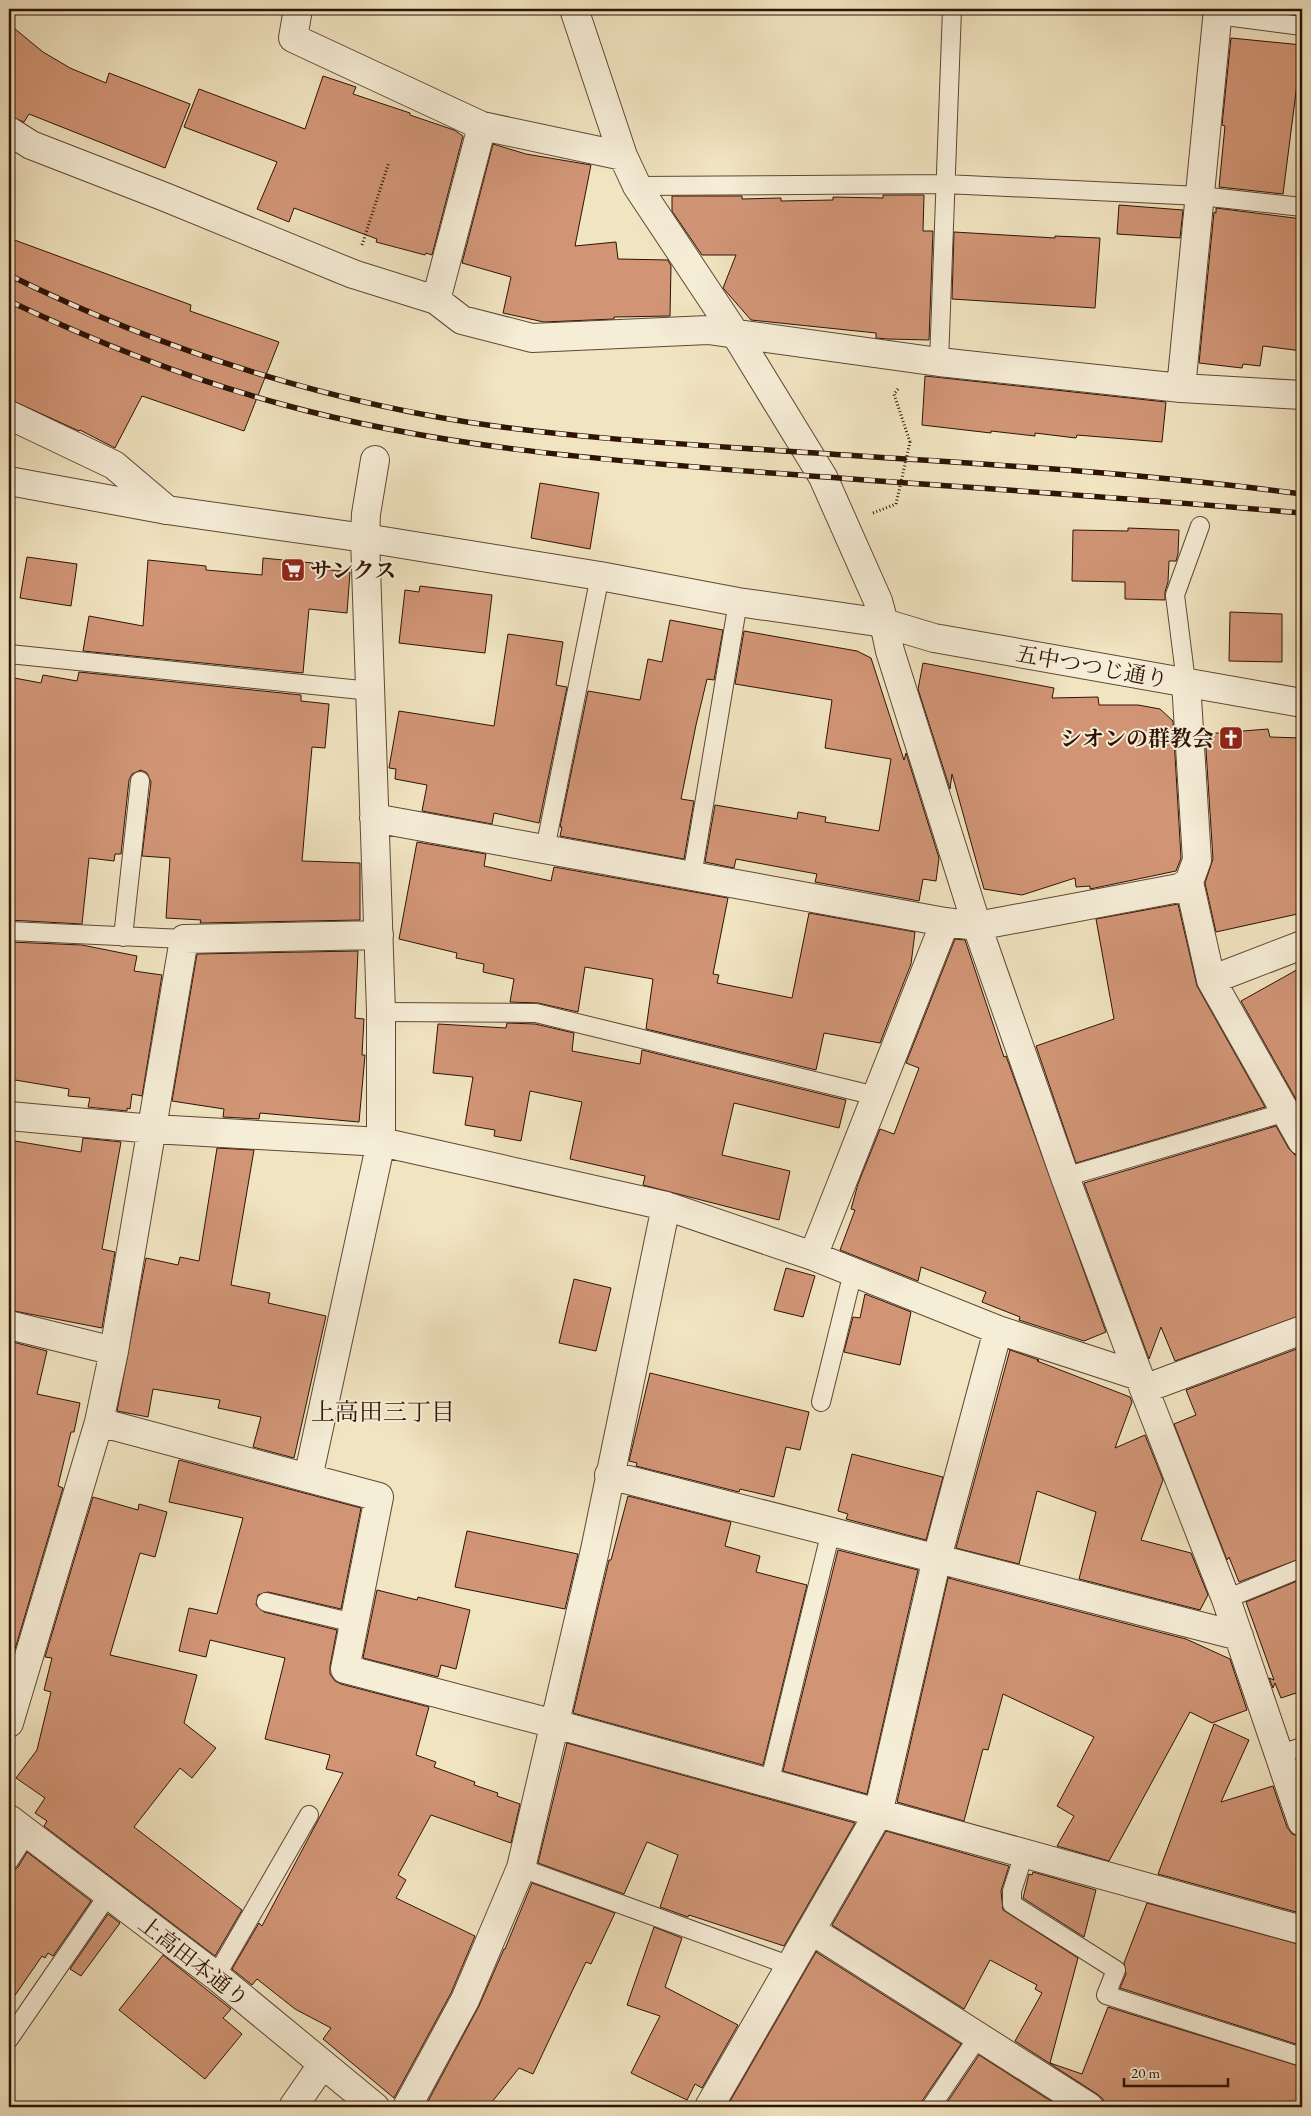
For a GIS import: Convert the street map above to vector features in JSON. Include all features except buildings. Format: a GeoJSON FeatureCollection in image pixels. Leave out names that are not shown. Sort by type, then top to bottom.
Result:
{"type":"FeatureCollection","features":[{"type":"Feature","properties":{"kind":"street"},"geometry":{"type":"LineString","coordinates":[[298,9],[293,38],[482,126],[623,156]]}},
{"type":"Feature","properties":{"kind":"street"},"geometry":{"type":"LineString","coordinates":[[574,9],[623,156],[637,186],[736,335],[823,477],[878,601],[890,651],[977,926],[1066,1177],[1142,1383],[1239,1636],[1291,1751],[1302,1822]]}},
{"type":"Feature","properties":{"kind":"street"},"geometry":{"type":"LineString","coordinates":[[1181,388],[1218,12]]}},
{"type":"Feature","properties":{"kind":"street"},"geometry":{"type":"LineString","coordinates":[[436,300],[482,126]]}},
{"type":"Feature","properties":{"kind":"street"},"geometry":{"type":"LineString","coordinates":[[9,132],[31,145],[165,197],[353,274],[436,300],[462,320],[532,338],[708,330],[930,361],[1181,388],[1302,395]]}},
{"type":"Feature","properties":{"kind":"street"},"geometry":{"type":"LineString","coordinates":[[9,415],[114,464],[167,510]]}},
{"type":"Feature","properties":{"kind":"street"},"geometry":{"type":"LineString","coordinates":[[308,1478],[381,1142],[379,935],[365,538],[366,514],[375,460]]}},
{"type":"Feature","properties":{"kind":"street","name":"五中つつじ通り"},"geometry":{"type":"LineString","coordinates":[[9,480],[167,510],[365,538],[600,576],[738,602],[884,623],[934,638],[1302,704]]}},
{"type":"Feature","properties":{"kind":"street"},"geometry":{"type":"LineString","coordinates":[[1186,682],[1197,860],[1189,882],[1211,980],[1302,1141]]}},
{"type":"Feature","properties":{"kind":"street"},"geometry":{"type":"LineString","coordinates":[[374,818],[945,922],[977,926],[1179,888],[1189,882]]}},
{"type":"Feature","properties":{"kind":"street"},"geometry":{"type":"LineString","coordinates":[[813,1256],[945,922]]}},
{"type":"Feature","properties":{"kind":"street"},"geometry":{"type":"LineString","coordinates":[[9,1723],[99,1422],[114,1351],[184,939],[379,935]]}},
{"type":"Feature","properties":{"kind":"street"},"geometry":{"type":"LineString","coordinates":[[1211,980],[1302,945]]}},
{"type":"Feature","properties":{"kind":"street"},"geometry":{"type":"LineString","coordinates":[[9,1116],[153,1129],[381,1142],[666,1206],[813,1256],[998,1330],[1142,1383],[1302,1330]]}},
{"type":"Feature","properties":{"kind":"street"},"geometry":{"type":"LineString","coordinates":[[407,2107],[465,2000],[522,1868],[595,1550],[666,1206]]}},
{"type":"Feature","properties":{"kind":"street"},"geometry":{"type":"LineString","coordinates":[[9,1324],[114,1351]]}},
{"type":"Feature","properties":{"kind":"street"},"geometry":{"type":"LineString","coordinates":[[709,2107],[878,1814],[937,1558],[998,1330]]}},
{"type":"Feature","properties":{"kind":"street"},"geometry":{"type":"LineString","coordinates":[[99,1422],[379,1497],[345,1668],[1302,1930]]}},
{"type":"Feature","properties":{"kind":"street"},"geometry":{"type":"LineString","coordinates":[[609,1475],[1239,1636]]}},
{"type":"Feature","properties":{"kind":"street","name":"上高田本通り"},"geometry":{"type":"LineString","coordinates":[[18,1826],[216,1976],[375,2107]]}},
{"type":"Feature","properties":{"kind":"street"},"geometry":{"type":"LineString","coordinates":[[811,1930],[1089,2107]]}},
{"type":"Feature","properties":{"kind":"street"},"geometry":{"type":"LineString","coordinates":[[292,2107],[322,2065]]}},
{"type":"Feature","properties":{"kind":"lane"},"geometry":{"type":"LineString","coordinates":[[930,361],[945,184],[952,9]]}},
{"type":"Feature","properties":{"kind":"lane"},"geometry":{"type":"LineString","coordinates":[[1218,12],[1302,26]]}},
{"type":"Feature","properties":{"kind":"lane"},"geometry":{"type":"LineString","coordinates":[[637,186],[945,184],[1200,196],[1302,207]]}},
{"type":"Feature","properties":{"kind":"lane"},"geometry":{"type":"LineString","coordinates":[[1186,682],[1175,594],[1200,526]]}},
{"type":"Feature","properties":{"kind":"lane"},"geometry":{"type":"LineString","coordinates":[[545,849],[600,576]]}},
{"type":"Feature","properties":{"kind":"lane"},"geometry":{"type":"LineString","coordinates":[[692,876],[738,602]]}},
{"type":"Feature","properties":{"kind":"lane"},"geometry":{"type":"LineString","coordinates":[[9,654],[371,691]]}},
{"type":"Feature","properties":{"kind":"lane"},"geometry":{"type":"LineString","coordinates":[[123,937],[140,781]]}},
{"type":"Feature","properties":{"kind":"lane"},"geometry":{"type":"LineString","coordinates":[[9,931],[184,939]]}},
{"type":"Feature","properties":{"kind":"lane"},"geometry":{"type":"LineString","coordinates":[[381,1012],[536,1013],[876,1096]]}},
{"type":"Feature","properties":{"kind":"lane"},"geometry":{"type":"LineString","coordinates":[[1066,1177],[1286,1112]]}},
{"type":"Feature","properties":{"kind":"lane"},"geometry":{"type":"LineString","coordinates":[[821,1402],[853,1272]]}},
{"type":"Feature","properties":{"kind":"lane"},"geometry":{"type":"LineString","coordinates":[[769,1784],[831,1531]]}},
{"type":"Feature","properties":{"kind":"lane"},"geometry":{"type":"LineString","coordinates":[[1226,1599],[1302,1568]]}},
{"type":"Feature","properties":{"kind":"lane"},"geometry":{"type":"LineString","coordinates":[[266,1602],[354,1623]]}},
{"type":"Feature","properties":{"kind":"lane"},"geometry":{"type":"LineString","coordinates":[[216,1976],[309,1815]]}},
{"type":"Feature","properties":{"kind":"lane"},"geometry":{"type":"LineString","coordinates":[[9,1861],[18,1826]]}},
{"type":"Feature","properties":{"kind":"lane"},"geometry":{"type":"LineString","coordinates":[[1024,1854],[1012,1890],[1012,1904],[1116,1970],[1106,1995],[1302,2057]]}},
{"type":"Feature","properties":{"kind":"lane"},"geometry":{"type":"LineString","coordinates":[[522,1868],[791,1966]]}},
{"type":"Feature","properties":{"kind":"lane"},"geometry":{"type":"LineString","coordinates":[[9,2038],[108,1895]]}},
{"type":"Feature","properties":{"kind":"lane"},"geometry":{"type":"LineString","coordinates":[[931,2107],[978,2037]]}},
{"type":"Feature","properties":{"kind":"path"},"geometry":{"type":"LineString","coordinates":[[353,274],[389,162]]}},
{"type":"Feature","properties":{"kind":"path"},"geometry":{"type":"LineString","coordinates":[[896,504],[910,442],[894,394],[930,361]]}},
{"type":"Feature","properties":{"kind":"railway"},"geometry":{"type":"LineString","coordinates":[[9,275],[126,327],[250,371],[376,405],[439,417],[539,432],[613,439],[1051,469],[1240,486],[1302,494]]}},
{"type":"Feature","properties":{"kind":"railway"},"geometry":{"type":"LineString","coordinates":[[9,301],[75,331],[143,358],[246,394],[340,419],[459,441],[579,457],[1302,513]]}},
{"type":"Feature","properties":{"kind":"place","name":"サンクス"},"geometry":{"type":"Point","coordinates":[293,570]}},
{"type":"Feature","properties":{"kind":"place","name":"シオンの群教会"},"geometry":{"type":"Point","coordinates":[1231,738]}},
{"type":"Feature","properties":{"kind":"district","name":"上高田三丁目"},"geometry":{"type":"Point","coordinates":[383,1412]}}]}
